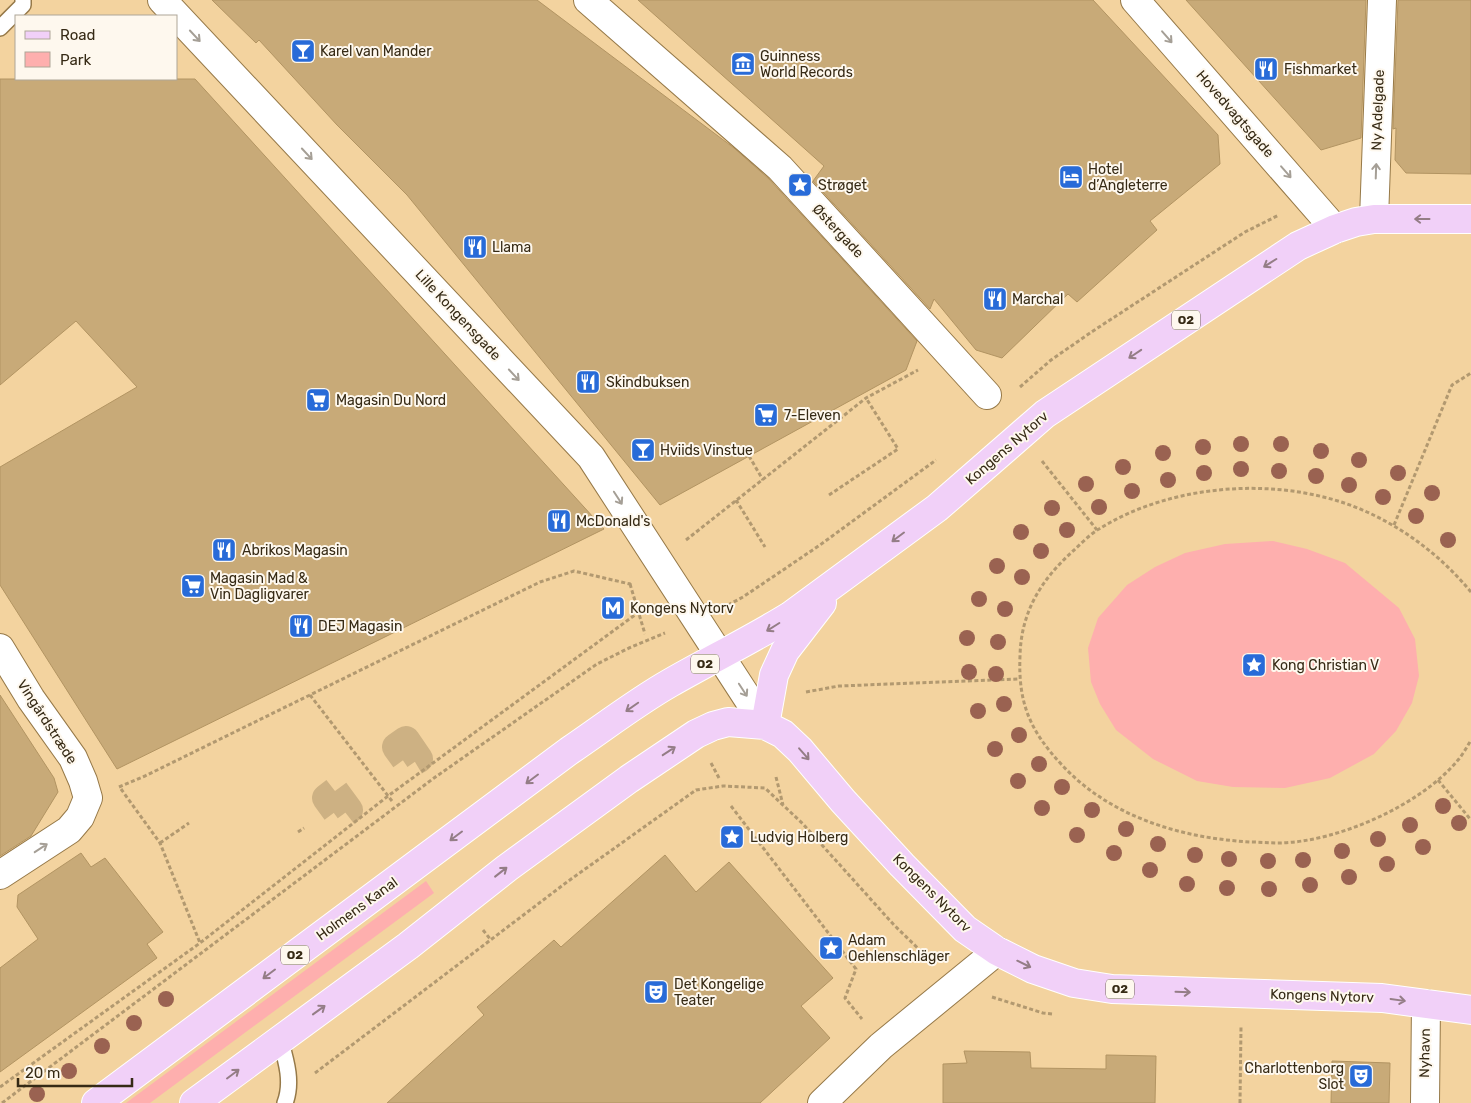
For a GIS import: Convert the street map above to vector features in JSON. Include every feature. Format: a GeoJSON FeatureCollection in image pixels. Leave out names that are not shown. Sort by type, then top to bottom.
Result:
{"type":"FeatureCollection","features":[{"type":"Feature","properties":{"kind":"main road","name":"Kongens Nytorv"},"geometry":{"type":"LineString","coordinates":[[569,751],[638,703],[790,616],[937,508],[1045,414],[1298,246],[1335,229],[1356,222],[1374,219],[1471,219]]}},
{"type":"Feature","properties":{"kind":"main road"},"geometry":{"type":"LineString","coordinates":[[765,725],[774,675],[785,652],[841,579]]}},
{"type":"Feature","properties":{"kind":"main road","name":"Kongens Nytorv"},"geometry":{"type":"LineString","coordinates":[[280,1039],[408,946],[507,868],[629,779],[668,752],[713,726],[728,722],[765,725],[783,734],[800,750],[902,866],[965,929],[996,950],[1033,969],[1074,983],[1112,989],[1382,998],[1471,1010]]}},
{"type":"Feature","properties":{"kind":"main road","name":"Holmens Kanal"},"geometry":{"type":"LineString","coordinates":[[96,1103],[569,751]]}},
{"type":"Feature","properties":{"kind":"main road","name":"O2"},"geometry":{"type":"LineString","coordinates":[[194,1103],[280,1039]]}},
{"type":"Feature","properties":{"kind":"street","name":"Lille Kongensgade"},"geometry":{"type":"LineString","coordinates":[[162,0],[176,15]]}},
{"type":"Feature","properties":{"kind":"street","name":"Østergade"},"geometry":{"type":"LineString","coordinates":[[588,0],[780,168],[950,353],[986,395]]}},
{"type":"Feature","properties":{"kind":"street","name":"Hovedvagtsgade"},"geometry":{"type":"LineString","coordinates":[[1135,0],[1335,229]]}},
{"type":"Feature","properties":{"kind":"street","name":"Ny Adelgade"},"geometry":{"type":"LineString","coordinates":[[1374,219],[1382,0]]}},
{"type":"Feature","properties":{"kind":"street","name":"Lille Kongensgade"},"geometry":{"type":"LineString","coordinates":[[178,17],[591,457],[765,725]]}},
{"type":"Feature","properties":{"kind":"street","name":"Vingårdstræde"},"geometry":{"type":"LineString","coordinates":[[0,648],[31,699],[73,758],[88,798]]}},
{"type":"Feature","properties":{"kind":"street"},"geometry":{"type":"LineString","coordinates":[[0,875],[69,830],[80,817],[88,798]]}},
{"type":"Feature","properties":{"kind":"street"},"geometry":{"type":"LineString","coordinates":[[822,1103],[881,1046],[996,950]]}},
{"type":"Feature","properties":{"kind":"street","name":"Nyhavn"},"geometry":{"type":"LineString","coordinates":[[1425,1103],[1426,1004]]}},
{"type":"Feature","properties":{"kind":"lane"},"geometry":{"type":"LineString","coordinates":[[0,28],[23,5],[23,0]]}},
{"type":"Feature","properties":{"kind":"lane"},"geometry":{"type":"LineString","coordinates":[[280,1039],[288,1066],[289,1093],[285,1103]]}},
{"type":"Feature","properties":{"kind":"path"},"geometry":{"type":"LineString","coordinates":[[695,533],[866,398],[950,353]]}},
{"type":"Feature","properties":{"kind":"path"},"geometry":{"type":"LineString","coordinates":[[1394,525],[1452,385],[1471,373]]}},
{"type":"Feature","properties":{"kind":"path"},"geometry":{"type":"LineString","coordinates":[[829,494],[898,449],[866,398]]}},
{"type":"Feature","properties":{"kind":"path"},"geometry":{"type":"LineString","coordinates":[[749,456],[763,480]]}},
{"type":"Feature","properties":{"kind":"path"},"geometry":{"type":"LineString","coordinates":[[1040,458],[1097,530]]}},
{"type":"Feature","properties":{"kind":"path"},"geometry":{"type":"LineString","coordinates":[[1471,592],[1454,571],[1424,546],[1394,525],[1365,511],[1328,499],[1293,492],[1254,488],[1197,494],[1157,502],[1126,514],[1097,530],[1061,561],[1042,586],[1026,615],[1020,640],[1019,679],[1024,704],[1033,728],[1049,751],[1076,780],[1105,801],[1141,820],[1184,833],[1228,841],[1281,843],[1317,838],[1350,830],[1386,815],[1438,780],[1458,760],[1471,740]]}},
{"type":"Feature","properties":{"kind":"path"},"geometry":{"type":"LineString","coordinates":[[736,500],[765,547]]}},
{"type":"Feature","properties":{"kind":"path"},"geometry":{"type":"LineString","coordinates":[[88,798],[145,776],[540,582],[574,571],[630,584]]}},
{"type":"Feature","properties":{"kind":"path"},"geometry":{"type":"LineString","coordinates":[[630,584],[636,579]]}},
{"type":"Feature","properties":{"kind":"path"},"geometry":{"type":"LineString","coordinates":[[630,584],[645,634]]}},
{"type":"Feature","properties":{"kind":"path"},"geometry":{"type":"LineString","coordinates":[[2,1103],[434,778],[597,664],[743,598]]}},
{"type":"Feature","properties":{"kind":"path"},"geometry":{"type":"LineString","coordinates":[[0,1087],[200,943],[388,796],[638,612]]}},
{"type":"Feature","properties":{"kind":"path"},"geometry":{"type":"LineString","coordinates":[[798,693],[839,686],[1019,679]]}},
{"type":"Feature","properties":{"kind":"path"},"geometry":{"type":"LineString","coordinates":[[310,695],[392,801]]}},
{"type":"Feature","properties":{"kind":"path"},"geometry":{"type":"LineString","coordinates":[[710,762],[719,778]]}},
{"type":"Feature","properties":{"kind":"path"},"geometry":{"type":"LineString","coordinates":[[1438,780],[1471,820]]}},
{"type":"Feature","properties":{"kind":"path"},"geometry":{"type":"LineString","coordinates":[[120,787],[160,843],[200,943]]}},
{"type":"Feature","properties":{"kind":"path"},"geometry":{"type":"LineString","coordinates":[[731,806],[856,969],[845,998],[868,1026]]}},
{"type":"Feature","properties":{"kind":"path"},"geometry":{"type":"LineString","coordinates":[[160,843],[189,823]]}},
{"type":"Feature","properties":{"kind":"path"},"geometry":{"type":"LineString","coordinates":[[298,832],[304,828]]}},
{"type":"Feature","properties":{"kind":"path"},"geometry":{"type":"LineString","coordinates":[[311,1076],[490,940]]}},
{"type":"Feature","properties":{"kind":"path"},"geometry":{"type":"LineString","coordinates":[[1240,994],[1240,1103]]}},
{"type":"Feature","properties":{"kind":"green space"},"geometry":{"type":"Polygon","coordinates":[[[1273,541],[1307,549],[1345,563],[1399,608],[1415,639],[1419,676],[1412,703],[1396,731],[1374,754],[1330,778],[1285,788],[1233,787],[1197,781],[1153,759],[1116,730],[1100,704],[1091,682],[1088,648],[1098,618],[1127,585],[1155,567],[1185,553],[1225,544],[1273,541]]]}},
{"type":"Feature","properties":{"kind":"green space"},"geometry":{"type":"Polygon","coordinates":[[[426,881],[434,893],[150,1103],[126,1103],[426,881]]]}},
{"type":"Feature","properties":{"kind":"building"},"geometry":{"type":"Polygon","coordinates":[[[212,0],[537,0],[734,148],[769,179],[917,341],[906,370],[660,505],[407,195],[337,125],[259,40],[256,43],[212,0]]]}},
{"type":"Feature","properties":{"kind":"building"},"geometry":{"type":"Polygon","coordinates":[[[638,0],[1093,0],[1218,135],[1220,164],[1150,221],[1157,230],[1077,302],[1068,294],[1002,358],[976,350],[934,299],[930,309],[813,181],[824,166],[638,0]]]}},
{"type":"Feature","properties":{"kind":"building"},"geometry":{"type":"Polygon","coordinates":[[[1186,0],[1366,0],[1361,138],[1321,150],[1186,0]]]}},
{"type":"Feature","properties":{"kind":"building"},"geometry":{"type":"Polygon","coordinates":[[[1398,0],[1471,0],[1471,174],[1406,173],[1395,160],[1396,128],[1393,129],[1398,0]]]}},
{"type":"Feature","properties":{"kind":"building","name":"Magasin Du Nord"},"geometry":{"type":"Polygon","coordinates":[[[0,79],[195,79],[604,529],[117,769],[0,585],[0,467],[137,387],[76,321],[0,385],[0,79]]]}},
{"type":"Feature","properties":{"kind":"building"},"geometry":{"type":"Polygon","coordinates":[[[0,695],[54,778],[58,792],[31,836],[0,856],[0,695]]]}},
{"type":"Feature","properties":{"kind":"building"},"geometry":{"type":"Polygon","coordinates":[[[81,853],[91,867],[105,858],[163,932],[147,944],[157,958],[0,1072],[0,968],[38,939],[17,907],[18,895],[81,853]]]}},
{"type":"Feature","properties":{"kind":"building","name":"Det Kongelige Teater"},"geometry":{"type":"Polygon","coordinates":[[[665,855],[696,892],[729,862],[833,978],[801,1006],[830,1038],[760,1103],[387,1103],[484,1015],[477,1007],[554,940],[561,947],[665,855]]]}},
{"type":"Feature","properties":{"kind":"building"},"geometry":{"type":"Polygon","coordinates":[[[964,1051],[1030,1052],[1031,1068],[1106,1069],[1106,1055],[1156,1056],[1155,1103],[943,1103],[943,1064],[967,1063],[964,1051]]]}},
{"type":"Feature","properties":{"kind":"building"},"geometry":{"type":"Polygon","coordinates":[[[1332,1061],[1390,1063],[1389,1103],[1331,1103],[1332,1061]]]}},
{"type":"Feature","properties":{"kind":"tunnel"},"geometry":{"type":"LineString","coordinates":[[406,740],[419,759],[409,765],[396,747],[406,740]]}},
{"type":"Feature","properties":{"kind":"tunnel"},"geometry":{"type":"LineString","coordinates":[[335,791],[349,810],[340,817],[326,798],[335,791]]}},
{"type":"Feature","properties":{"kind":"place","name":"Karel van Mander"},"geometry":{"type":"Point","coordinates":[303,51]}},
{"type":"Feature","properties":{"kind":"place","name":"Guinness World Records"},"geometry":{"type":"Point","coordinates":[743,64]}},
{"type":"Feature","properties":{"kind":"place","name":"Fishmarket"},"geometry":{"type":"Point","coordinates":[1266,69]}},
{"type":"Feature","properties":{"kind":"place","name":"Hotel d’Angleterre"},"geometry":{"type":"Point","coordinates":[1071,177]}},
{"type":"Feature","properties":{"kind":"place","name":"Strøget"},"geometry":{"type":"Point","coordinates":[800,185]}},
{"type":"Feature","properties":{"kind":"place","name":"Llama"},"geometry":{"type":"Point","coordinates":[475,247]}},
{"type":"Feature","properties":{"kind":"place","name":"Marchal"},"geometry":{"type":"Point","coordinates":[995,299]}},
{"type":"Feature","properties":{"kind":"place","name":"Skindbuksen"},"geometry":{"type":"Point","coordinates":[588,382]}},
{"type":"Feature","properties":{"kind":"place","name":"Magasin Du Nord"},"geometry":{"type":"Point","coordinates":[318,400]}},
{"type":"Feature","properties":{"kind":"place","name":"7-Eleven"},"geometry":{"type":"Point","coordinates":[766,415]}},
{"type":"Feature","properties":{"kind":"place","name":"Hviids Vinstue"},"geometry":{"type":"Point","coordinates":[643,450]}},
{"type":"Feature","properties":{"kind":"place","name":"McDonald's"},"geometry":{"type":"Point","coordinates":[559,521]}},
{"type":"Feature","properties":{"kind":"place","name":"Abrikos Magasin"},"geometry":{"type":"Point","coordinates":[224,550]}},
{"type":"Feature","properties":{"kind":"place","name":"Magasin Mad & Vin Dagligvarer"},"geometry":{"type":"Point","coordinates":[193,586]}},
{"type":"Feature","properties":{"kind":"place","name":"Kongens Nytorv"},"geometry":{"type":"Point","coordinates":[613,608]}},
{"type":"Feature","properties":{"kind":"place","name":"DEJ Magasin"},"geometry":{"type":"Point","coordinates":[301,626]}},
{"type":"Feature","properties":{"kind":"place","name":"Kong Christian V"},"geometry":{"type":"Point","coordinates":[1254,665]}},
{"type":"Feature","properties":{"kind":"place","name":"Ludvig Holberg"},"geometry":{"type":"Point","coordinates":[732,837]}},
{"type":"Feature","properties":{"kind":"place","name":"Adam Oehlenschläger"},"geometry":{"type":"Point","coordinates":[831,948]}},
{"type":"Feature","properties":{"kind":"place","name":"Det Kongelige Teater"},"geometry":{"type":"Point","coordinates":[656,992]}},
{"type":"Feature","properties":{"kind":"place","name":"Charlottenborg Slot"},"geometry":{"type":"Point","coordinates":[1361,1076]}}]}
